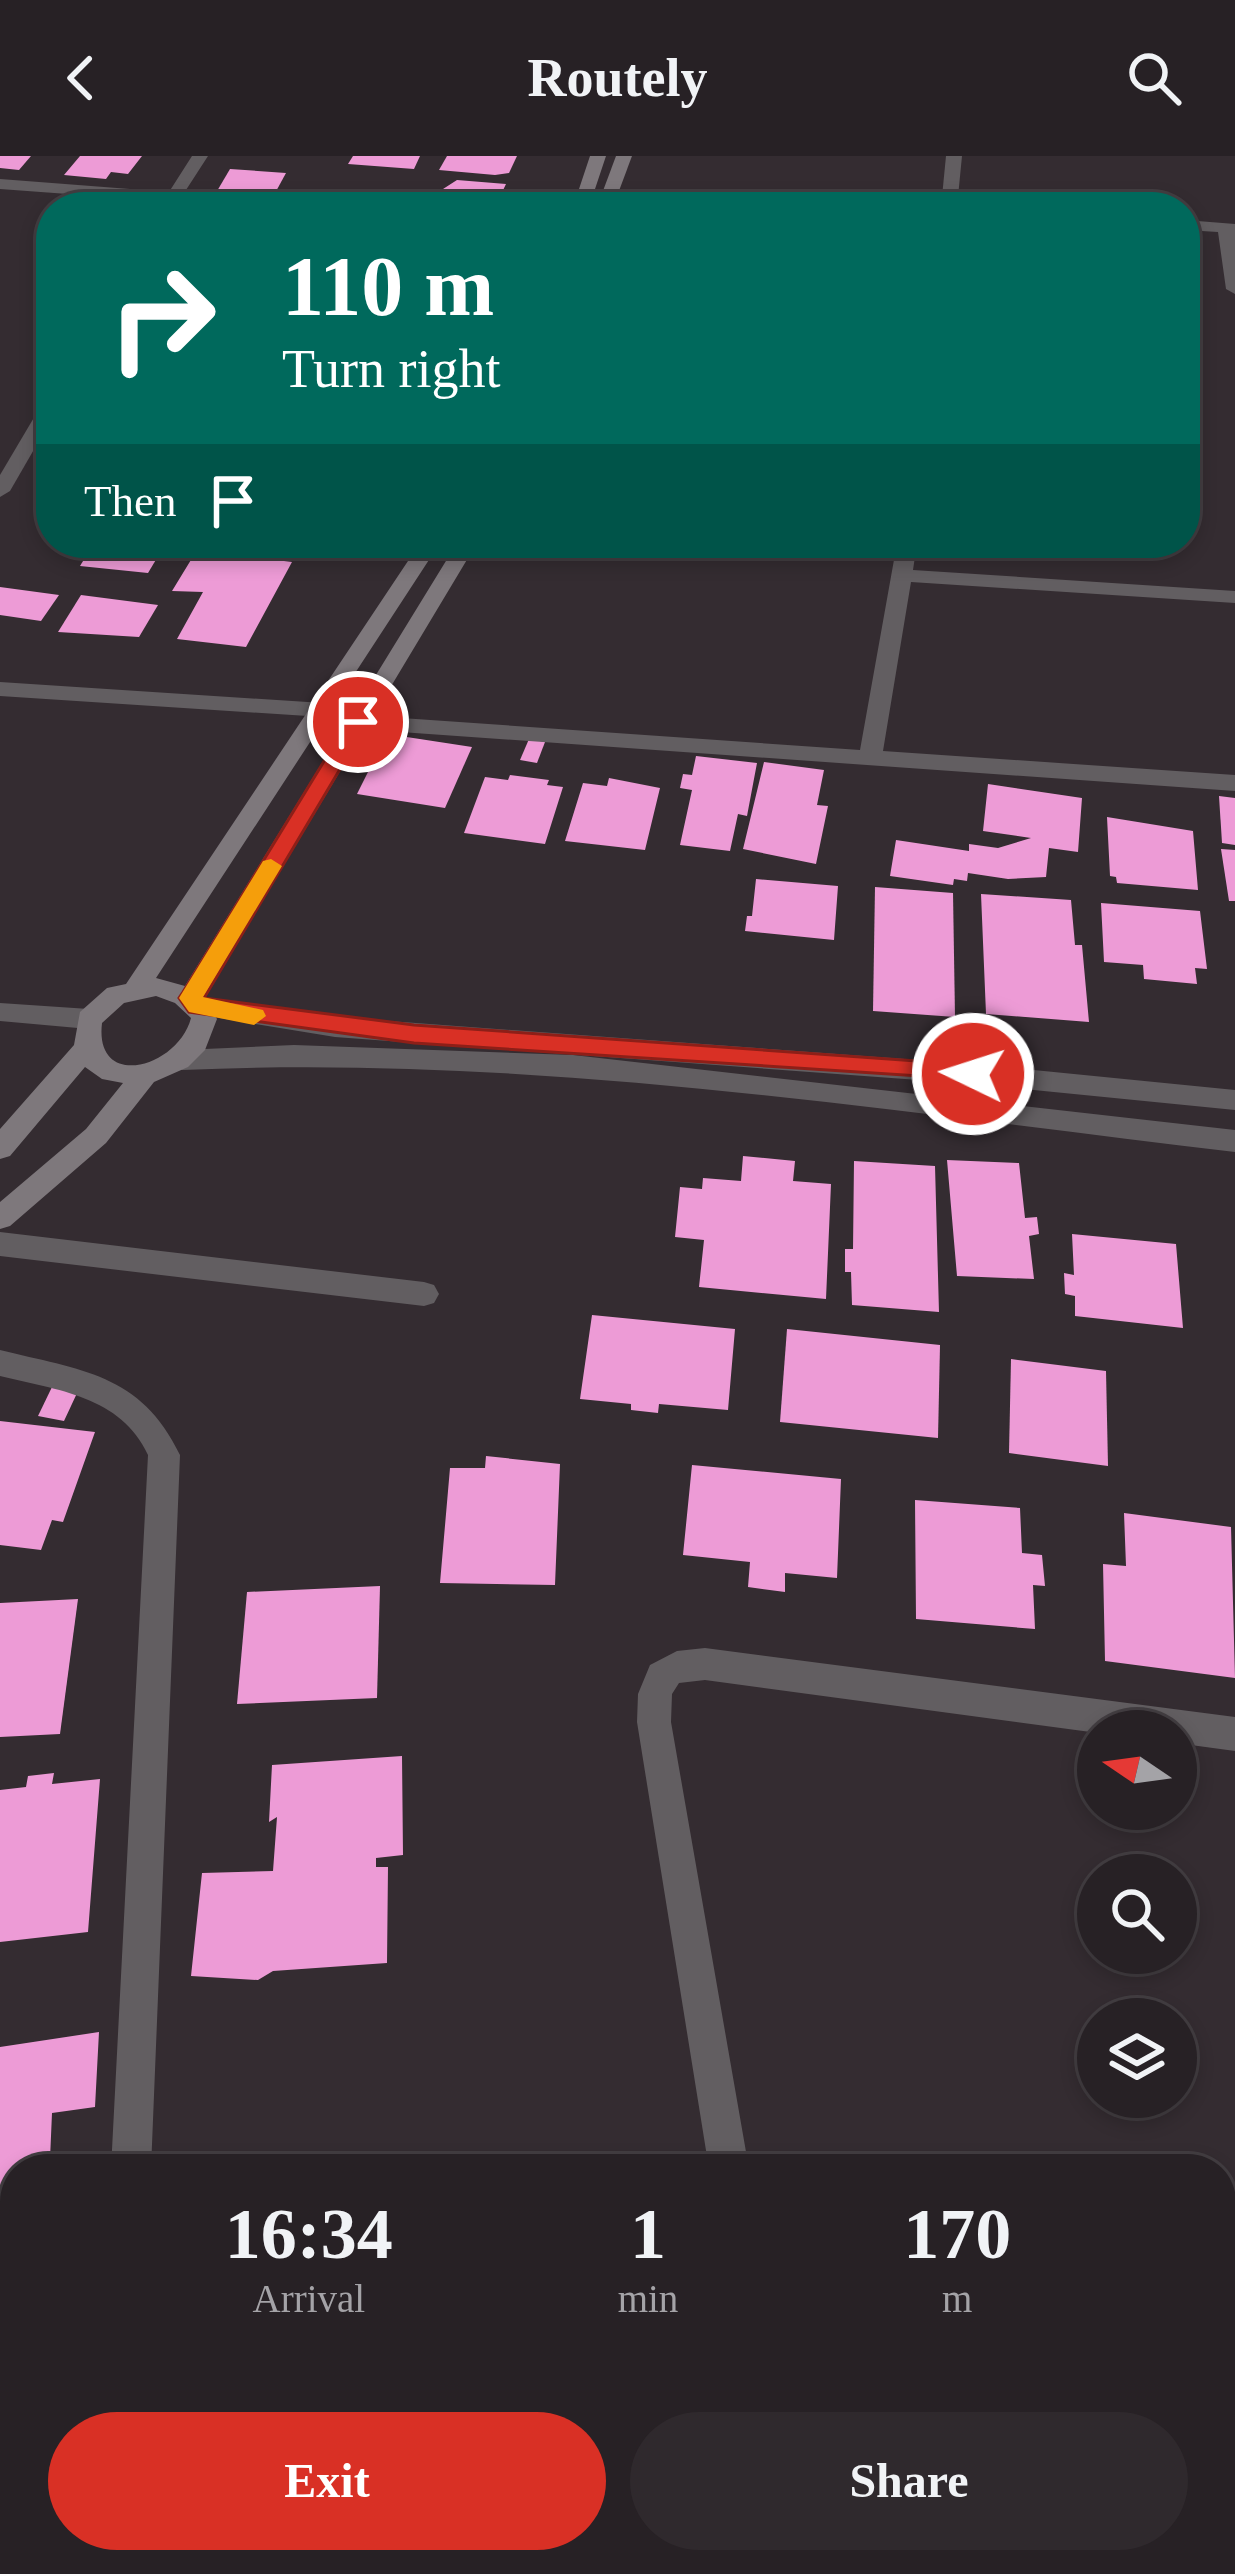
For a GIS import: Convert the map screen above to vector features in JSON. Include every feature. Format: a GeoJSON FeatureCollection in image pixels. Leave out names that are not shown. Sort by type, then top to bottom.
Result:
{"type":"FeatureCollection","features":[{"type":"Feature","properties":{"kind":"street"},"geometry":{"type":"LineString","coordinates":[[177,192],[200,156]]}},
{"type":"Feature","properties":{"kind":"street"},"geometry":{"type":"LineString","coordinates":[[586,192],[598,156]]}},
{"type":"Feature","properties":{"kind":"street"},"geometry":{"type":"LineString","coordinates":[[611,192],[624,156]]}},
{"type":"Feature","properties":{"kind":"street"},"geometry":{"type":"LineString","coordinates":[[953,156],[953,192]]}},
{"type":"Feature","properties":{"kind":"street"},"geometry":{"type":"LineString","coordinates":[[0,184],[76,192]]}},
{"type":"Feature","properties":{"kind":"street"},"geometry":{"type":"LineString","coordinates":[[1200,226],[1230,229],[1235,289]]}},
{"type":"Feature","properties":{"kind":"street"},"geometry":{"type":"LineString","coordinates":[[0,491],[36,430]]}},
{"type":"Feature","properties":{"kind":"street"},"geometry":{"type":"LineString","coordinates":[[136,988],[420,558]]}},
{"type":"Feature","properties":{"kind":"street"},"geometry":{"type":"LineString","coordinates":[[194,1002],[458,558]]}},
{"type":"Feature","properties":{"kind":"street"},"geometry":{"type":"LineString","coordinates":[[870,759],[905,558]]}},
{"type":"Feature","properties":{"kind":"street"},"geometry":{"type":"LineString","coordinates":[[902,575],[1235,597]]}},
{"type":"Feature","properties":{"kind":"street"},"geometry":{"type":"LineString","coordinates":[[0,689],[323,710]]}},
{"type":"Feature","properties":{"kind":"street"},"geometry":{"type":"LineString","coordinates":[[358,722],[1235,783]]}},
{"type":"Feature","properties":{"kind":"street"},"geometry":{"type":"LineString","coordinates":[[145,1075],[106,1070],[92,1061],[85,1048],[88,1019],[116,995],[136,988],[176,990],[194,1002],[335,1027],[973,1074],[1235,1100]]}},
{"type":"Feature","properties":{"kind":"street"},"geometry":{"type":"LineString","coordinates":[[182,1060],[202,1033],[204,1019],[194,1002]]}},
{"type":"Feature","properties":{"kind":"street"},"geometry":{"type":"LineString","coordinates":[[0,1012],[88,1019]]}},
{"type":"Feature","properties":{"kind":"street"},"geometry":{"type":"LineString","coordinates":[[0,1148],[85,1048]]}},
{"type":"Feature","properties":{"kind":"street"},"geometry":{"type":"LineString","coordinates":[[0,1218],[96,1136],[145,1075],[182,1060],[334,1055],[573,1065],[1235,1142]]}},
{"type":"Feature","properties":{"kind":"street"},"geometry":{"type":"LineString","coordinates":[[0,1244],[424,1294]]}},
{"type":"Feature","properties":{"kind":"street"},"geometry":{"type":"LineString","coordinates":[[0,1363],[118,1395],[154,1426],[164,1455],[132,2154]]}},
{"type":"Feature","properties":{"kind":"street"},"geometry":{"type":"LineString","coordinates":[[726,2154],[654,1722],[656,1685],[662,1672],[678,1664],[705,1664],[1235,1734]]}},
{"type":"Feature","properties":{"kind":"building"},"geometry":{"type":"Polygon","coordinates":[[[0,156],[31,156],[19,170],[0,168],[0,156]]]}},
{"type":"Feature","properties":{"kind":"building"},"geometry":{"type":"Polygon","coordinates":[[[80,156],[142,156],[128,174],[111,172],[106,179],[64,175],[80,156]]]}},
{"type":"Feature","properties":{"kind":"building"},"geometry":{"type":"Polygon","coordinates":[[[353,156],[420,156],[414,169],[348,164],[353,156]]]}},
{"type":"Feature","properties":{"kind":"building"},"geometry":{"type":"Polygon","coordinates":[[[447,156],[517,156],[509,173],[495,175],[439,170],[447,156]]]}},
{"type":"Feature","properties":{"kind":"building"},"geometry":{"type":"Polygon","coordinates":[[[230,169],[286,173],[276,192],[216,192],[230,169]]]}},
{"type":"Feature","properties":{"kind":"building"},"geometry":{"type":"Polygon","coordinates":[[[457,180],[506,184],[502,192],[443,189],[457,180]]]}},
{"type":"Feature","properties":{"kind":"building"},"geometry":{"type":"Polygon","coordinates":[[[85,558],[157,558],[148,573],[80,566],[85,558]]]}},
{"type":"Feature","properties":{"kind":"building"},"geometry":{"type":"Polygon","coordinates":[[[192,558],[292,562],[246,647],[177,639],[203,592],[172,591],[192,558]]]}},
{"type":"Feature","properties":{"kind":"building"},"geometry":{"type":"Polygon","coordinates":[[[0,587],[59,595],[41,621],[0,615],[0,587]]]}},
{"type":"Feature","properties":{"kind":"building"},"geometry":{"type":"Polygon","coordinates":[[[81,595],[158,605],[139,637],[58,632],[81,595]]]}},
{"type":"Feature","properties":{"kind":"building"},"geometry":{"type":"Polygon","coordinates":[[[387,734],[472,747],[445,808],[357,794],[387,734]]]}},
{"type":"Feature","properties":{"kind":"building"},"geometry":{"type":"Polygon","coordinates":[[[529,739],[545,742],[537,763],[520,760],[529,739]]]}},
{"type":"Feature","properties":{"kind":"building"},"geometry":{"type":"Polygon","coordinates":[[[696,756],[757,763],[747,816],[738,814],[730,851],[680,845],[692,790],[680,788],[683,774],[692,775],[696,756]]]}},
{"type":"Feature","properties":{"kind":"building"},"geometry":{"type":"Polygon","coordinates":[[[764,762],[824,770],[817,805],[828,806],[816,864],[743,849],[764,762]]]}},
{"type":"Feature","properties":{"kind":"building"},"geometry":{"type":"Polygon","coordinates":[[[510,775],[549,780],[547,785],[563,787],[545,844],[464,833],[485,777],[508,780],[510,775]]]}},
{"type":"Feature","properties":{"kind":"building"},"geometry":{"type":"Polygon","coordinates":[[[609,778],[660,788],[645,850],[565,841],[583,783],[607,786],[609,778]]]}},
{"type":"Feature","properties":{"kind":"building"},"geometry":{"type":"Polygon","coordinates":[[[988,784],[1082,798],[1078,852],[1049,848],[1046,877],[1008,879],[968,873],[967,881],[954,879],[953,885],[890,876],[896,840],[969,851],[969,844],[998,848],[1031,838],[983,831],[988,784]]]}},
{"type":"Feature","properties":{"kind":"building"},"geometry":{"type":"Polygon","coordinates":[[[1219,796],[1235,798],[1235,845],[1222,843],[1219,796]]]}},
{"type":"Feature","properties":{"kind":"building"},"geometry":{"type":"Polygon","coordinates":[[[1107,817],[1193,831],[1198,890],[1117,883],[1110,876],[1107,817]]]}},
{"type":"Feature","properties":{"kind":"building"},"geometry":{"type":"Polygon","coordinates":[[[1221,849],[1235,850],[1235,901],[1229,901],[1221,849]]]}},
{"type":"Feature","properties":{"kind":"building"},"geometry":{"type":"Polygon","coordinates":[[[756,879],[838,886],[834,940],[745,931],[747,916],[752,916],[756,879]]]}},
{"type":"Feature","properties":{"kind":"building"},"geometry":{"type":"Polygon","coordinates":[[[875,887],[953,893],[955,1017],[873,1011],[875,887]]]}},
{"type":"Feature","properties":{"kind":"building"},"geometry":{"type":"Polygon","coordinates":[[[981,894],[1071,900],[1075,945],[1082,945],[1089,1022],[986,1014],[981,894]]]}},
{"type":"Feature","properties":{"kind":"building"},"geometry":{"type":"Polygon","coordinates":[[[1101,903],[1200,911],[1207,969],[1195,968],[1197,984],[1144,979],[1143,965],[1104,962],[1101,903]]]}},
{"type":"Feature","properties":{"kind":"building"},"geometry":{"type":"Polygon","coordinates":[[[743,1156],[795,1161],[793,1181],[831,1184],[826,1299],[699,1287],[704,1240],[675,1237],[680,1187],[702,1189],[703,1178],[741,1181],[743,1156]]]}},
{"type":"Feature","properties":{"kind":"building"},"geometry":{"type":"Polygon","coordinates":[[[947,1160],[1019,1163],[1025,1218],[1037,1217],[1039,1234],[1029,1236],[1034,1279],[957,1276],[947,1160]]]}},
{"type":"Feature","properties":{"kind":"building"},"geometry":{"type":"Polygon","coordinates":[[[854,1161],[935,1166],[939,1312],[852,1305],[845,1249],[853,1249],[854,1161]]]}},
{"type":"Feature","properties":{"kind":"building"},"geometry":{"type":"Polygon","coordinates":[[[1072,1234],[1176,1244],[1183,1328],[1075,1316],[1075,1296],[1065,1294],[1064,1273],[1074,1275],[1072,1234]]]}},
{"type":"Feature","properties":{"kind":"building"},"geometry":{"type":"Polygon","coordinates":[[[592,1315],[735,1329],[728,1410],[659,1404],[658,1413],[631,1410],[631,1404],[580,1399],[592,1315]]]}},
{"type":"Feature","properties":{"kind":"building"},"geometry":{"type":"Polygon","coordinates":[[[787,1329],[940,1345],[938,1438],[780,1422],[787,1329]]]}},
{"type":"Feature","properties":{"kind":"building"},"geometry":{"type":"Polygon","coordinates":[[[1011,1359],[1106,1371],[1108,1466],[1009,1453],[1011,1359]]]}},
{"type":"Feature","properties":{"kind":"building"},"geometry":{"type":"Polygon","coordinates":[[[52,1387],[78,1391],[64,1421],[38,1416],[52,1387]]]}},
{"type":"Feature","properties":{"kind":"building"},"geometry":{"type":"Polygon","coordinates":[[[0,1421],[95,1432],[63,1522],[52,1520],[41,1550],[0,1545],[0,1421]]]}},
{"type":"Feature","properties":{"kind":"building"},"geometry":{"type":"Polygon","coordinates":[[[486,1456],[560,1464],[555,1585],[440,1583],[450,1468],[485,1468],[486,1456]]]}},
{"type":"Feature","properties":{"kind":"building"},"geometry":{"type":"Polygon","coordinates":[[[692,1465],[841,1479],[837,1578],[785,1573],[785,1592],[748,1587],[750,1562],[683,1555],[692,1465]]]}},
{"type":"Feature","properties":{"kind":"building"},"geometry":{"type":"Polygon","coordinates":[[[915,1500],[1020,1508],[1022,1553],[1042,1555],[1045,1586],[1033,1585],[1035,1629],[916,1619],[915,1500]]]}},
{"type":"Feature","properties":{"kind":"building"},"geometry":{"type":"Polygon","coordinates":[[[1124,1513],[1231,1527],[1235,1678],[1105,1661],[1103,1564],[1126,1566],[1124,1513]]]}},
{"type":"Feature","properties":{"kind":"building"},"geometry":{"type":"Polygon","coordinates":[[[380,1586],[377,1698],[237,1704],[247,1592],[380,1586]]]}},
{"type":"Feature","properties":{"kind":"building"},"geometry":{"type":"Polygon","coordinates":[[[78,1599],[60,1734],[0,1737],[0,1603],[78,1599]]]}},
{"type":"Feature","properties":{"kind":"building"},"geometry":{"type":"Polygon","coordinates":[[[402,1756],[403,1855],[376,1858],[376,1867],[388,1867],[387,1963],[273,1971],[258,1980],[191,1976],[202,1873],[273,1871],[277,1817],[269,1822],[272,1765],[402,1756]]]}},
{"type":"Feature","properties":{"kind":"building"},"geometry":{"type":"Polygon","coordinates":[[[54,1773],[52,1784],[100,1779],[88,1932],[0,1942],[0,1790],[26,1787],[28,1776],[54,1773]]]}},
{"type":"Feature","properties":{"kind":"building"},"geometry":{"type":"Polygon","coordinates":[[[99,2032],[95,2107],[52,2113],[50,2154],[0,2154],[0,2047],[99,2032]]]}},
{"type":"Feature","properties":{"kind":"slow traffic"},"geometry":{"type":"LineString","coordinates":[[254,1016],[198,1006],[191,998],[271,866]]}},
{"type":"Feature","properties":{"kind":"route"},"geometry":{"type":"LineString","coordinates":[[358,722],[191,998],[198,1006],[246,1016],[414,1034],[973,1074]]}}]}
